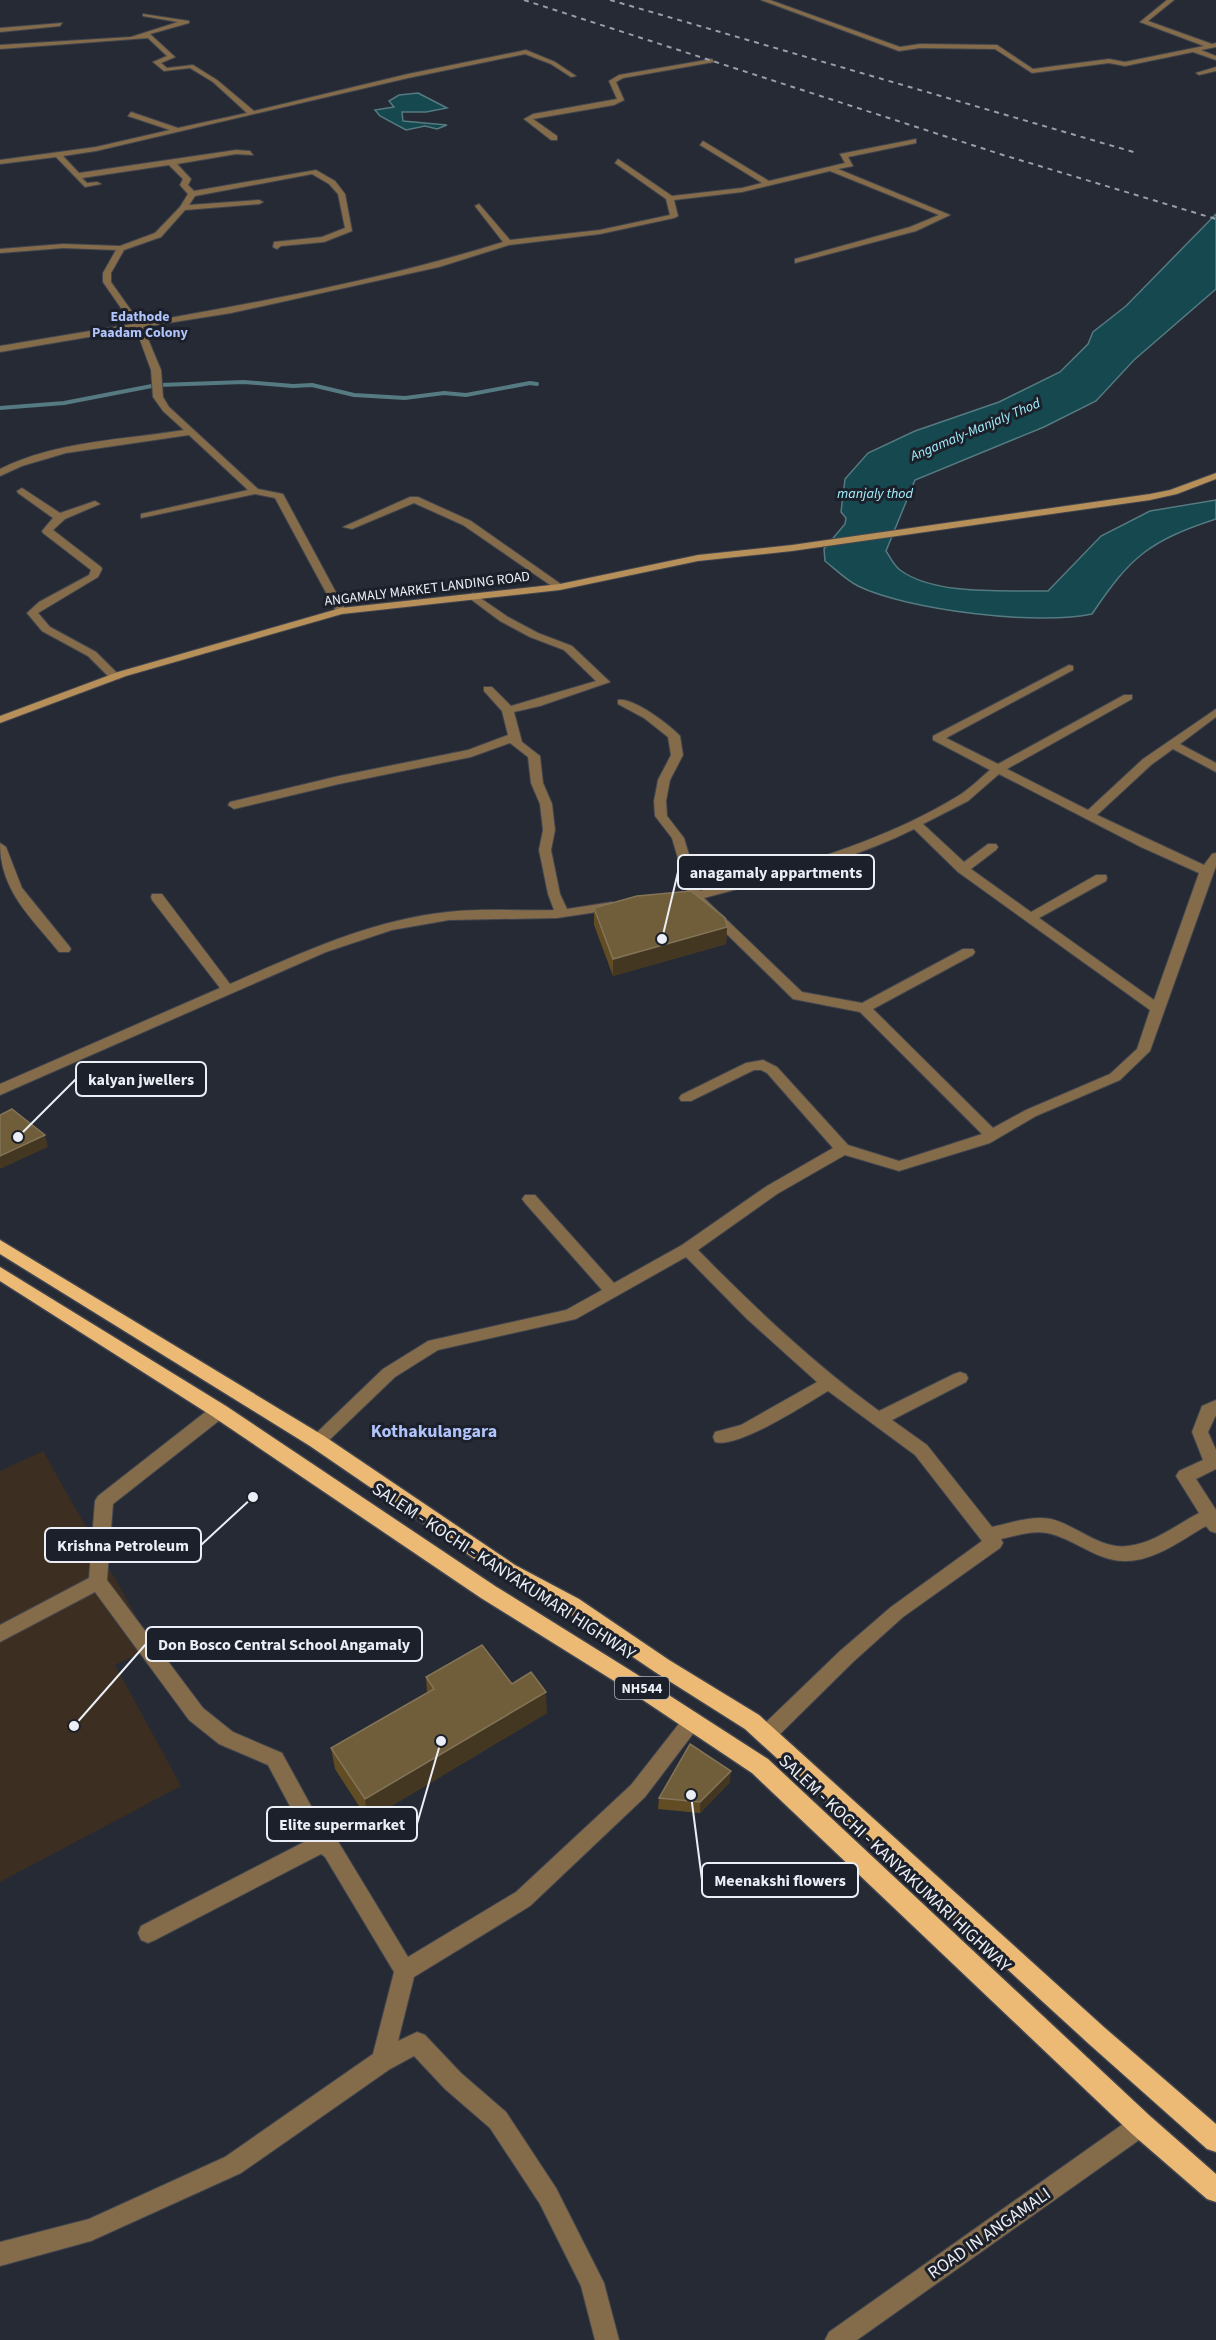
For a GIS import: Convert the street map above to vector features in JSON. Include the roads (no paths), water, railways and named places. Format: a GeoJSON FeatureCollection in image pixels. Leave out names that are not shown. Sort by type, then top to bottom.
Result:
{"type":"FeatureCollection","features":[{"type":"Feature","properties":{"kind":"highway","name":"SALEM - KOCHI - KANYAKUMARI HIGHWAY"},"geometry":{"type":"LineString","coordinates":[[0,1246],[317,1441],[508,1571],[572,1605],[662,1666],[752,1722],[1097,2036],[1216,2140]]}},
{"type":"Feature","properties":{"kind":"highway","name":"SALEM - KOCHI - KANYAKUMARI HIGHWAY"},"geometry":{"type":"LineString","coordinates":[[0,1273],[219,1412],[350,1497],[488,1592],[760,1766],[1140,2125],[1216,2190]]}},
{"type":"Feature","properties":{"kind":"main road","name":"ANGAMALY MARKET LANDING ROAD"},"geometry":{"type":"LineString","coordinates":[[0,720],[116,677],[210,647],[341,611],[560,587],[664,563],[906,532],[1150,497],[1173,492],[1216,476]]}},
{"type":"Feature","properties":{"kind":"street"},"geometry":{"type":"LineString","coordinates":[[764,0],[898,49],[920,46],[997,47],[1032,71],[1109,61],[1125,64],[1214,45]]}},
{"type":"Feature","properties":{"kind":"street"},"geometry":{"type":"LineString","coordinates":[[1171,0],[1143,22],[1214,45]]}},
{"type":"Feature","properties":{"kind":"street"},"geometry":{"type":"LineString","coordinates":[[145,15],[188,22],[145,33],[172,57],[156,62],[166,70],[191,66],[215,81],[253,114]]}},
{"type":"Feature","properties":{"kind":"street"},"geometry":{"type":"LineString","coordinates":[[0,30],[60,24]]}},
{"type":"Feature","properties":{"kind":"street"},"geometry":{"type":"LineString","coordinates":[[0,47],[149,36]]}},
{"type":"Feature","properties":{"kind":"street"},"geometry":{"type":"LineString","coordinates":[[1191,49],[1216,58]]}},
{"type":"Feature","properties":{"kind":"street"},"geometry":{"type":"LineString","coordinates":[[0,162],[96,149],[408,76],[526,52],[553,63],[573,76]]}},
{"type":"Feature","properties":{"kind":"street"},"geometry":{"type":"LineString","coordinates":[[554,138],[528,119],[533,116],[621,100],[612,81],[621,76],[712,61]]}},
{"type":"Feature","properties":{"kind":"street"},"geometry":{"type":"LineString","coordinates":[[1199,73],[1216,69]]}},
{"type":"Feature","properties":{"kind":"street"},"geometry":{"type":"LineString","coordinates":[[131,114],[177,130]]}},
{"type":"Feature","properties":{"kind":"street"},"geometry":{"type":"LineString","coordinates":[[670,198],[742,189],[831,169],[849,164],[843,156],[913,141]]}},
{"type":"Feature","properties":{"kind":"street"},"geometry":{"type":"LineString","coordinates":[[703,143],[767,183]]}},
{"type":"Feature","properties":{"kind":"street"},"geometry":{"type":"LineString","coordinates":[[77,176],[236,152],[250,153]]}},
{"type":"Feature","properties":{"kind":"street"},"geometry":{"type":"LineString","coordinates":[[58,154],[85,185],[97,184]]}},
{"type":"Feature","properties":{"kind":"street"},"geometry":{"type":"LineString","coordinates":[[0,349],[231,310],[412,271],[470,256],[507,243],[600,232],[674,216],[670,198],[618,161]]}},
{"type":"Feature","properties":{"kind":"street"},"geometry":{"type":"LineString","coordinates":[[171,163],[187,179],[184,185],[192,194]]}},
{"type":"Feature","properties":{"kind":"street"},"geometry":{"type":"LineString","coordinates":[[798,261],[912,229],[946,215],[831,169]]}},
{"type":"Feature","properties":{"kind":"street"},"geometry":{"type":"LineString","coordinates":[[0,251],[63,246],[121,248],[158,235],[183,208],[192,194],[314,172],[332,180],[342,191],[349,229],[339,236],[317,241],[277,244],[277,247]]}},
{"type":"Feature","properties":{"kind":"street"},"geometry":{"type":"LineString","coordinates":[[183,208],[259,202]]}},
{"type":"Feature","properties":{"kind":"street"},"geometry":{"type":"LineString","coordinates":[[479,206],[507,243]]}},
{"type":"Feature","properties":{"kind":"street"},"geometry":{"type":"LineString","coordinates":[[121,248],[108,273],[107,282],[143,333],[156,370],[158,397],[166,409],[255,491]]}},
{"type":"Feature","properties":{"kind":"street"},"geometry":{"type":"LineString","coordinates":[[0,473],[13,465],[69,451],[191,432]]}},
{"type":"Feature","properties":{"kind":"street"},"geometry":{"type":"LineString","coordinates":[[21,490],[60,518]]}},
{"type":"Feature","properties":{"kind":"street"},"geometry":{"type":"LineString","coordinates":[[145,516],[255,491],[279,496],[341,611]]}},
{"type":"Feature","properties":{"kind":"street"},"geometry":{"type":"LineString","coordinates":[[348,527],[414,499],[467,523],[560,587]]}},
{"type":"Feature","properties":{"kind":"street"},"geometry":{"type":"LineString","coordinates":[[95,504],[60,518],[50,524],[47,531],[97,569],[93,578],[43,604],[32,613],[46,629],[92,654],[116,677]]}},
{"type":"Feature","properties":{"kind":"street"},"geometry":{"type":"LineString","coordinates":[[473,596],[504,619],[534,635],[568,648],[604,682],[536,704],[508,710]]}},
{"type":"Feature","properties":{"kind":"street"},"geometry":{"type":"LineString","coordinates":[[1069,668],[937,736],[945,743],[997,770],[1145,844],[1206,871]]}},
{"type":"Feature","properties":{"kind":"street"},"geometry":{"type":"LineString","coordinates":[[488,689],[508,710],[516,744],[534,756],[537,783],[546,804],[549,830],[545,850],[554,894],[562,913]]}},
{"type":"Feature","properties":{"kind":"street"},"geometry":{"type":"LineString","coordinates":[[666,900],[695,896],[796,870],[878,842],[964,798],[997,770],[1128,697]]}},
{"type":"Feature","properties":{"kind":"street"},"geometry":{"type":"LineString","coordinates":[[622,702],[648,716],[674,736],[677,755],[664,780],[660,801],[661,816],[678,838],[695,896],[798,996],[864,1008],[992,1135]]}},
{"type":"Feature","properties":{"kind":"street"},"geometry":{"type":"LineString","coordinates":[[1090,815],[1147,762],[1174,745],[1216,712]]}},
{"type":"Feature","properties":{"kind":"street"},"geometry":{"type":"LineString","coordinates":[[234,805],[339,780],[471,753],[515,737]]}},
{"type":"Feature","properties":{"kind":"street"},"geometry":{"type":"LineString","coordinates":[[1174,745],[1216,768]]}},
{"type":"Feature","properties":{"kind":"street"},"geometry":{"type":"LineString","coordinates":[[915,823],[963,869],[1158,1009]]}},
{"type":"Feature","properties":{"kind":"street"},"geometry":{"type":"LineString","coordinates":[[0,847],[16,889],[64,949]]}},
{"type":"Feature","properties":{"kind":"street"},"geometry":{"type":"LineString","coordinates":[[963,869],[992,847]]}},
{"type":"Feature","properties":{"kind":"street"},"geometry":{"type":"LineString","coordinates":[[686,1098],[751,1066],[767,1067],[843,1149],[899,1166],[992,1135],[1031,1113],[1115,1077],[1143,1051],[1206,871],[1216,857]]}},
{"type":"Feature","properties":{"kind":"street"},"geometry":{"type":"LineString","coordinates":[[1031,917],[1101,878]]}},
{"type":"Feature","properties":{"kind":"street"},"geometry":{"type":"LineString","coordinates":[[156,897],[228,990]]}},
{"type":"Feature","properties":{"kind":"street"},"geometry":{"type":"LineString","coordinates":[[0,1090],[321,949],[401,924],[448,916],[562,913],[626,905]]}},
{"type":"Feature","properties":{"kind":"street"},"geometry":{"type":"LineString","coordinates":[[864,1008],[968,952]]}},
{"type":"Feature","properties":{"kind":"street"},"geometry":{"type":"LineString","coordinates":[[317,1441],[389,1373],[434,1345],[570,1315],[688,1249],[772,1190],[843,1149]]}},
{"type":"Feature","properties":{"kind":"street"},"geometry":{"type":"LineString","coordinates":[[530,1199],[613,1292]]}},
{"type":"Feature","properties":{"kind":"street"},"geometry":{"type":"LineString","coordinates":[[688,1249],[753,1315],[829,1383],[921,1450],[994,1543],[952,1570],[897,1613],[855,1649],[767,1734]]}},
{"type":"Feature","properties":{"kind":"street"},"geometry":{"type":"LineString","coordinates":[[880,1418],[960,1378]]}},
{"type":"Feature","properties":{"kind":"street"},"geometry":{"type":"LineString","coordinates":[[720,1437],[746,1430],[829,1383]]}},
{"type":"Feature","properties":{"kind":"street"},"geometry":{"type":"LineString","coordinates":[[988,1535],[1030,1526],[1049,1526],[1102,1549],[1126,1554],[1154,1547],[1213,1521],[1185,1476],[1213,1463],[1200,1432],[1208,1411],[1216,1407]]}},
{"type":"Feature","properties":{"kind":"street"},"geometry":{"type":"LineString","coordinates":[[219,1412],[104,1501],[98,1582],[196,1714],[226,1738],[275,1759],[321,1844],[332,1850],[405,1971]]}},
{"type":"Feature","properties":{"kind":"street"},"geometry":{"type":"LineString","coordinates":[[0,1634],[98,1582]]}},
{"type":"Feature","properties":{"kind":"street"},"geometry":{"type":"LineString","coordinates":[[382,2061],[405,1971],[523,1899],[638,1791],[692,1722]]}},
{"type":"Feature","properties":{"kind":"street"},"geometry":{"type":"LineString","coordinates":[[148,1932],[321,1844]]}},
{"type":"Feature","properties":{"kind":"street"},"geometry":{"type":"LineString","coordinates":[[0,2254],[91,2230],[233,2165],[382,2061],[417,2043],[453,2081],[498,2120],[549,2196],[592,2283],[607,2340]]}},
{"type":"Feature","properties":{"kind":"street","name":"ROAD IN ANGAMALI"},"geometry":{"type":"LineString","coordinates":[[837,2340],[1140,2125]]}},
{"type":"Feature","properties":{"kind":"water"},"geometry":{"type":"Polygon","coordinates":[[[418,93],[447,108],[426,112],[402,112],[403,121],[447,125],[437,129],[425,126],[406,130],[380,116],[375,110],[394,107],[389,101],[399,95],[418,93]]]}},
{"type":"Feature","properties":{"kind":"water","name":"manjaly thod"},"geometry":{"type":"Polygon","coordinates":[[[1216,214],[1216,289],[1134,360],[1096,401],[1044,427],[915,480],[886,551],[900,570],[932,584],[971,590],[1048,591],[1101,536],[1150,511],[1216,500],[1216,519],[1158,543],[1131,564],[1092,614],[1069,617],[1008,617],[940,609],[908,602],[880,595],[858,586],[825,561],[824,549],[845,524],[846,518],[841,512],[845,479],[868,453],[915,431],[999,402],[1060,372],[1088,344],[1093,332],[1126,306],[1216,214]]]}},
{"type":"Feature","properties":{"kind":"waterway"},"geometry":{"type":"LineString","coordinates":[[159,385],[244,382],[293,386],[312,385],[354,395],[405,398],[444,393],[466,395],[530,383],[537,384]]}},
{"type":"Feature","properties":{"kind":"waterway"},"geometry":{"type":"LineString","coordinates":[[0,408],[64,403],[157,385]]}},
{"type":"Feature","properties":{"kind":"railway"},"geometry":{"type":"LineString","coordinates":[[524,0],[1003,155],[1216,219]]}},
{"type":"Feature","properties":{"kind":"railway"},"geometry":{"type":"LineString","coordinates":[[610,0],[1137,153]]}},
{"type":"Feature","properties":{"kind":"place","name":"anagamaly appartments"},"geometry":{"type":"Point","coordinates":[662,939]}},
{"type":"Feature","properties":{"kind":"place","name":"kalyan jwellers"},"geometry":{"type":"Point","coordinates":[18,1137]}},
{"type":"Feature","properties":{"kind":"place","name":"Krishna Petroleum"},"geometry":{"type":"Point","coordinates":[253,1497]}},
{"type":"Feature","properties":{"kind":"place","name":"Don Bosco Central School Angamaly"},"geometry":{"type":"Point","coordinates":[74,1726]}},
{"type":"Feature","properties":{"kind":"place","name":"Elite supermarket"},"geometry":{"type":"Point","coordinates":[441,1741]}},
{"type":"Feature","properties":{"kind":"place","name":"Meenakshi flowers"},"geometry":{"type":"Point","coordinates":[691,1795]}},
{"type":"Feature","properties":{"kind":"district","name":"Edathode Paadam Colony"},"geometry":{"type":"Point","coordinates":[140,324]}},
{"type":"Feature","properties":{"kind":"district","name":"Kothakulangara"},"geometry":{"type":"Point","coordinates":[434,1431]}},
{"type":"Feature","properties":{"kind":"water label","name":"Angamaly-Manjaly Thod"},"geometry":{"type":"Point","coordinates":[975,429]}}]}
